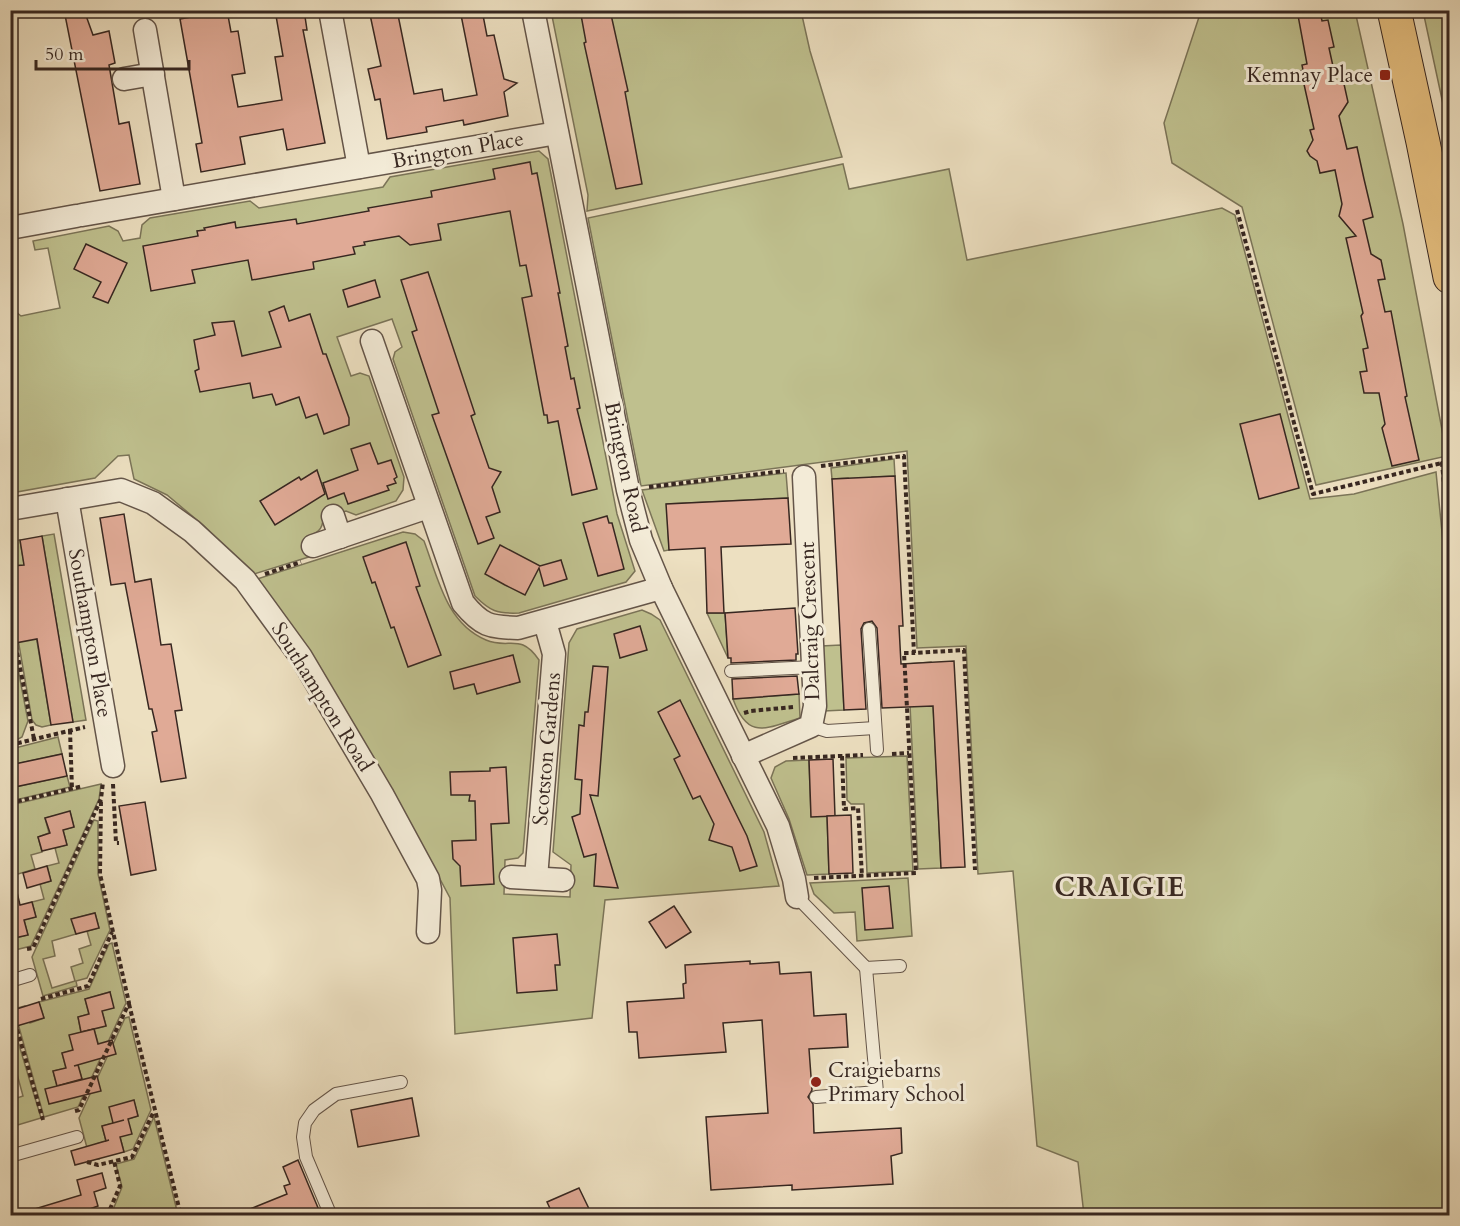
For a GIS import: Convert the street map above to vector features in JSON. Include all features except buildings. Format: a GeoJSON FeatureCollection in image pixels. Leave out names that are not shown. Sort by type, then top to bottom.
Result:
{"type":"FeatureCollection","features":[{"type":"Feature","properties":{"kind":"main road"},"geometry":{"type":"LineString","coordinates":[[1394,10],[1449,277]]}},
{"type":"Feature","properties":{"kind":"street"},"geometry":{"type":"LineString","coordinates":[[330,10],[359,167]]}},
{"type":"Feature","properties":{"kind":"street","name":"Brington Road"},"geometry":{"type":"LineString","coordinates":[[532,10],[628,489],[641,540],[661,588],[778,826],[795,888]]}},
{"type":"Feature","properties":{"kind":"street"},"geometry":{"type":"LineString","coordinates":[[146,30],[174,199]]}},
{"type":"Feature","properties":{"kind":"street"},"geometry":{"type":"LineString","coordinates":[[124,79],[153,74]]}},
{"type":"Feature","properties":{"kind":"street","name":"Brington Place"},"geometry":{"type":"LineString","coordinates":[[10,228],[557,133]]}},
{"type":"Feature","properties":{"kind":"street"},"geometry":{"type":"LineString","coordinates":[[372,341],[463,603],[476,619],[495,627],[519,628],[661,588]]}},
{"type":"Feature","properties":{"kind":"street","name":"Dalcraig Crescent"},"geometry":{"type":"LineString","coordinates":[[743,756],[788,737],[813,716],[813,667],[803,471]]}},
{"type":"Feature","properties":{"kind":"street","name":"Southampton Road"},"geometry":{"type":"LineString","coordinates":[[10,509],[121,490],[153,503],[192,531],[245,580],[301,657],[382,794],[428,879],[429,932]]}},
{"type":"Feature","properties":{"kind":"street","name":"Southampton Place"},"geometry":{"type":"LineString","coordinates":[[67,499],[106,722],[110,776]]}},
{"type":"Feature","properties":{"kind":"street"},"geometry":{"type":"LineString","coordinates":[[313,546],[336,526],[428,507]]}},
{"type":"Feature","properties":{"kind":"street","name":"Scotston Gardens"},"geometry":{"type":"LineString","coordinates":[[536,878],[554,654],[545,622]]}},
{"type":"Feature","properties":{"kind":"street"},"geometry":{"type":"LineString","coordinates":[[511,877],[563,880]]}},
{"type":"Feature","properties":{"kind":"lane"},"geometry":{"type":"LineString","coordinates":[[870,629],[876,753]]}},
{"type":"Feature","properties":{"kind":"lane"},"geometry":{"type":"LineString","coordinates":[[731,671],[813,667]]}},
{"type":"Feature","properties":{"kind":"lane"},"geometry":{"type":"LineString","coordinates":[[813,716],[827,731],[875,728]]}},
{"type":"Feature","properties":{"kind":"lane"},"geometry":{"type":"LineString","coordinates":[[795,888],[866,968],[877,1092],[816,1097]]}},
{"type":"Feature","properties":{"kind":"lane"},"geometry":{"type":"LineString","coordinates":[[866,968],[900,966]]}},
{"type":"Feature","properties":{"kind":"lane"},"geometry":{"type":"LineString","coordinates":[[10,981],[30,975]]}},
{"type":"Feature","properties":{"kind":"lane"},"geometry":{"type":"LineString","coordinates":[[331,1215],[306,1157],[303,1137],[304,1123],[315,1110],[336,1094],[401,1082]]}},
{"type":"Feature","properties":{"kind":"lane"},"geometry":{"type":"LineString","coordinates":[[10,1156],[77,1137]]}},
{"type":"Feature","properties":{"kind":"path"},"geometry":{"type":"LineString","coordinates":[[1238,210],[1313,494],[1449,461]]}},
{"type":"Feature","properties":{"kind":"path"},"geometry":{"type":"LineString","coordinates":[[628,489],[803,471],[904,456],[914,653]]}},
{"type":"Feature","properties":{"kind":"path"},"geometry":{"type":"LineString","coordinates":[[1442,463],[1449,546]]}},
{"type":"Feature","properties":{"kind":"path"},"geometry":{"type":"LineString","coordinates":[[245,580],[315,558],[313,546]]}},
{"type":"Feature","properties":{"kind":"path"},"geometry":{"type":"LineString","coordinates":[[10,616],[34,739]]}},
{"type":"Feature","properties":{"kind":"path"},"geometry":{"type":"LineString","coordinates":[[795,888],[862,876],[916,873],[904,653],[963,650],[975,870]]}},
{"type":"Feature","properties":{"kind":"path"},"geometry":{"type":"LineString","coordinates":[[726,721],[752,711],[813,716]]}},
{"type":"Feature","properties":{"kind":"path"},"geometry":{"type":"LineString","coordinates":[[10,745],[106,722]]}},
{"type":"Feature","properties":{"kind":"path"},"geometry":{"type":"LineString","coordinates":[[70,730],[72,789]]}},
{"type":"Feature","properties":{"kind":"path"},"geometry":{"type":"LineString","coordinates":[[788,737],[789,758],[909,753]]}},
{"type":"Feature","properties":{"kind":"path"},"geometry":{"type":"LineString","coordinates":[[842,756],[844,809],[858,808],[862,876]]}},
{"type":"Feature","properties":{"kind":"path"},"geometry":{"type":"LineString","coordinates":[[27,949],[33,948],[110,776]]}},
{"type":"Feature","properties":{"kind":"path"},"geometry":{"type":"LineString","coordinates":[[110,776],[116,843],[119,843]]}},
{"type":"Feature","properties":{"kind":"path"},"geometry":{"type":"LineString","coordinates":[[10,803],[83,786]]}},
{"type":"Feature","properties":{"kind":"path"},"geometry":{"type":"LineString","coordinates":[[101,799],[100,874],[154,1110],[181,1215]]}},
{"type":"Feature","properties":{"kind":"path"},"geometry":{"type":"LineString","coordinates":[[41,999],[88,986],[112,932]]}},
{"type":"Feature","properties":{"kind":"path"},"geometry":{"type":"LineString","coordinates":[[75,1111],[79,1110],[129,1003]]}},
{"type":"Feature","properties":{"kind":"path"},"geometry":{"type":"LineString","coordinates":[[11,1008],[43,1120]]}},
{"type":"Feature","properties":{"kind":"path"},"geometry":{"type":"LineString","coordinates":[[87,1162],[98,1165],[132,1157],[154,1110]]}},
{"type":"Feature","properties":{"kind":"path"},"geometry":{"type":"LineString","coordinates":[[107,1215],[120,1186],[114,1161]]}},
{"type":"Feature","properties":{"kind":"green space"},"geometry":{"type":"Polygon","coordinates":[[[551,11],[801,11],[810,51],[842,157],[587,211],[588,195],[551,11]]]}},
{"type":"Feature","properties":{"kind":"green space"},"geometry":{"type":"Polygon","coordinates":[[[1201,11],[1355,11],[1403,224],[1447,456],[1316,485],[1242,207],[1172,163],[1164,123],[1201,11]]]}},
{"type":"Feature","properties":{"kind":"green space"},"geometry":{"type":"Polygon","coordinates":[[[1423,11],[1449,11],[1449,132],[1423,11]]]}},
{"type":"Feature","properties":{"kind":"green space"},"geometry":{"type":"Polygon","coordinates":[[[539,151],[548,159],[617,514],[635,571],[626,582],[519,613],[494,611],[475,596],[393,359],[395,352],[402,347],[392,319],[337,337],[351,376],[360,373],[369,376],[404,477],[403,490],[396,501],[356,515],[346,511],[323,518],[319,530],[306,537],[312,556],[251,575],[203,525],[167,495],[134,479],[129,455],[118,456],[95,478],[11,493],[11,312],[15,311],[21,316],[60,308],[48,248],[35,250],[33,241],[109,226],[118,231],[123,241],[140,238],[142,225],[150,218],[250,201],[259,208],[383,187],[390,177],[539,151]]]}},
{"type":"Feature","properties":{"kind":"green space"},"geometry":{"type":"Polygon","coordinates":[[[843,164],[849,189],[949,169],[967,260],[1222,208],[1235,215],[1310,499],[1354,494],[1436,472],[1450,612],[1449,1215],[1084,1215],[1078,1162],[1037,1146],[1013,871],[978,874],[966,646],[917,648],[907,451],[641,486],[588,218],[843,164]]]}},
{"type":"Feature","properties":{"kind":"green space"},"geometry":{"type":"Polygon","coordinates":[[[894,459],[895,476],[872,477],[880,627],[856,628],[848,478],[832,479],[831,468],[894,459]]]}},
{"type":"Feature","properties":{"kind":"green space"},"geometry":{"type":"Polygon","coordinates":[[[786,473],[788,498],[667,504],[669,550],[664,551],[642,490],[786,473]]]}},
{"type":"Feature","properties":{"kind":"green space"},"geometry":{"type":"Polygon","coordinates":[[[403,532],[415,534],[424,541],[445,598],[461,623],[472,632],[494,643],[526,646],[539,660],[523,853],[518,858],[505,860],[504,894],[570,897],[571,865],[553,852],[569,643],[577,629],[642,610],[660,620],[764,832],[779,886],[605,900],[592,1018],[455,1034],[450,898],[392,789],[254,580],[403,532]]]}},
{"type":"Feature","properties":{"kind":"green space"},"geometry":{"type":"Polygon","coordinates":[[[54,534],[86,720],[73,722],[42,536],[54,534]]]}},
{"type":"Feature","properties":{"kind":"green space"},"geometry":{"type":"Polygon","coordinates":[[[20,540],[51,725],[42,727],[36,725],[32,720],[11,599],[10,541],[20,540]]]}},
{"type":"Feature","properties":{"kind":"green space"},"geometry":{"type":"Polygon","coordinates":[[[707,613],[725,613],[728,658],[707,613]]]}},
{"type":"Feature","properties":{"kind":"green space"},"geometry":{"type":"Polygon","coordinates":[[[13,643],[28,721],[22,737],[11,743],[10,644],[13,643]]]}},
{"type":"Feature","properties":{"kind":"green space"},"geometry":{"type":"Polygon","coordinates":[[[841,645],[844,710],[824,711],[821,646],[841,645]]]}},
{"type":"Feature","properties":{"kind":"green space"},"geometry":{"type":"Polygon","coordinates":[[[931,662],[941,868],[918,869],[908,664],[931,662]]]}},
{"type":"Feature","properties":{"kind":"green space"},"geometry":{"type":"Polygon","coordinates":[[[799,694],[800,718],[759,728],[745,721],[733,699],[799,694]]]}},
{"type":"Feature","properties":{"kind":"green space"},"geometry":{"type":"Polygon","coordinates":[[[58,737],[62,754],[11,765],[11,749],[58,737]]]}},
{"type":"Feature","properties":{"kind":"green space"},"geometry":{"type":"Polygon","coordinates":[[[907,756],[913,871],[867,873],[864,804],[851,804],[847,800],[846,758],[907,756]]]}},
{"type":"Feature","properties":{"kind":"green space"},"geometry":{"type":"Polygon","coordinates":[[[809,760],[811,816],[827,816],[829,874],[807,875],[789,819],[771,778],[775,767],[786,761],[809,760]]]}},
{"type":"Feature","properties":{"kind":"green space"},"geometry":{"type":"Polygon","coordinates":[[[67,776],[70,787],[11,801],[10,788],[67,776]]]}},
{"type":"Feature","properties":{"kind":"green space"},"geometry":{"type":"Polygon","coordinates":[[[101,784],[99,799],[31,946],[11,951],[11,939],[28,935],[24,920],[36,917],[32,902],[44,899],[40,884],[51,881],[47,866],[59,863],[55,848],[67,845],[63,830],[74,827],[70,812],[45,818],[49,833],[38,837],[42,852],[31,855],[35,869],[11,876],[11,805],[101,784]]]}},
{"type":"Feature","properties":{"kind":"green space"},"geometry":{"type":"Polygon","coordinates":[[[94,820],[98,821],[98,874],[110,930],[87,978],[76,981],[77,986],[43,996],[32,957],[94,820]],[[95,913],[72,919],[76,934],[52,941],[55,956],[43,959],[52,988],[75,981],[71,967],[83,963],[79,949],[91,945],[87,931],[99,928],[95,913]]]}},
{"type":"Feature","properties":{"kind":"green space"},"geometry":{"type":"Polygon","coordinates":[[[11,876],[15,891],[11,892],[11,876]]]}},
{"type":"Feature","properties":{"kind":"green space"},"geometry":{"type":"Polygon","coordinates":[[[908,878],[912,936],[857,941],[855,912],[834,913],[814,894],[810,883],[908,878]]]}},
{"type":"Feature","properties":{"kind":"green space"},"geometry":{"type":"Polygon","coordinates":[[[112,943],[126,1003],[78,1107],[44,1117],[14,1009],[25,1006],[30,1023],[44,1018],[39,1002],[89,989],[109,944],[112,943]],[[110,992],[85,999],[89,1014],[78,1017],[81,1032],[73,1050],[62,1053],[66,1068],[53,1071],[57,1086],[74,1097],[70,1083],[82,1079],[78,1065],[98,1043],[94,1029],[106,1026],[102,1011],[110,992]]]}},
{"type":"Feature","properties":{"kind":"green space"},"geometry":{"type":"Polygon","coordinates":[[[10,1015],[41,1118],[11,1127],[11,1100],[23,1096],[11,1052],[10,1015]]]}},
{"type":"Feature","properties":{"kind":"green space"},"geometry":{"type":"Polygon","coordinates":[[[129,1017],[151,1110],[133,1149],[124,1152],[120,1137],[128,1119],[138,1116],[134,1101],[114,1123],[102,1126],[106,1141],[96,1144],[99,1159],[90,1159],[79,1118],[125,1018],[129,1017]]]}},
{"type":"Feature","properties":{"kind":"green space"},"geometry":{"type":"Polygon","coordinates":[[[154,1117],[178,1215],[111,1215],[122,1187],[116,1164],[134,1159],[154,1117]]]}},
{"type":"Feature","properties":{"kind":"place","name":"Kemnay Place"},"geometry":{"type":"Point","coordinates":[1385,75]}},
{"type":"Feature","properties":{"kind":"place","name":"Craigiebarns Primary School"},"geometry":{"type":"Point","coordinates":[816,1082]}},
{"type":"Feature","properties":{"kind":"district","name":"CRAIGIE"},"geometry":{"type":"Point","coordinates":[1120,887]}}]}
